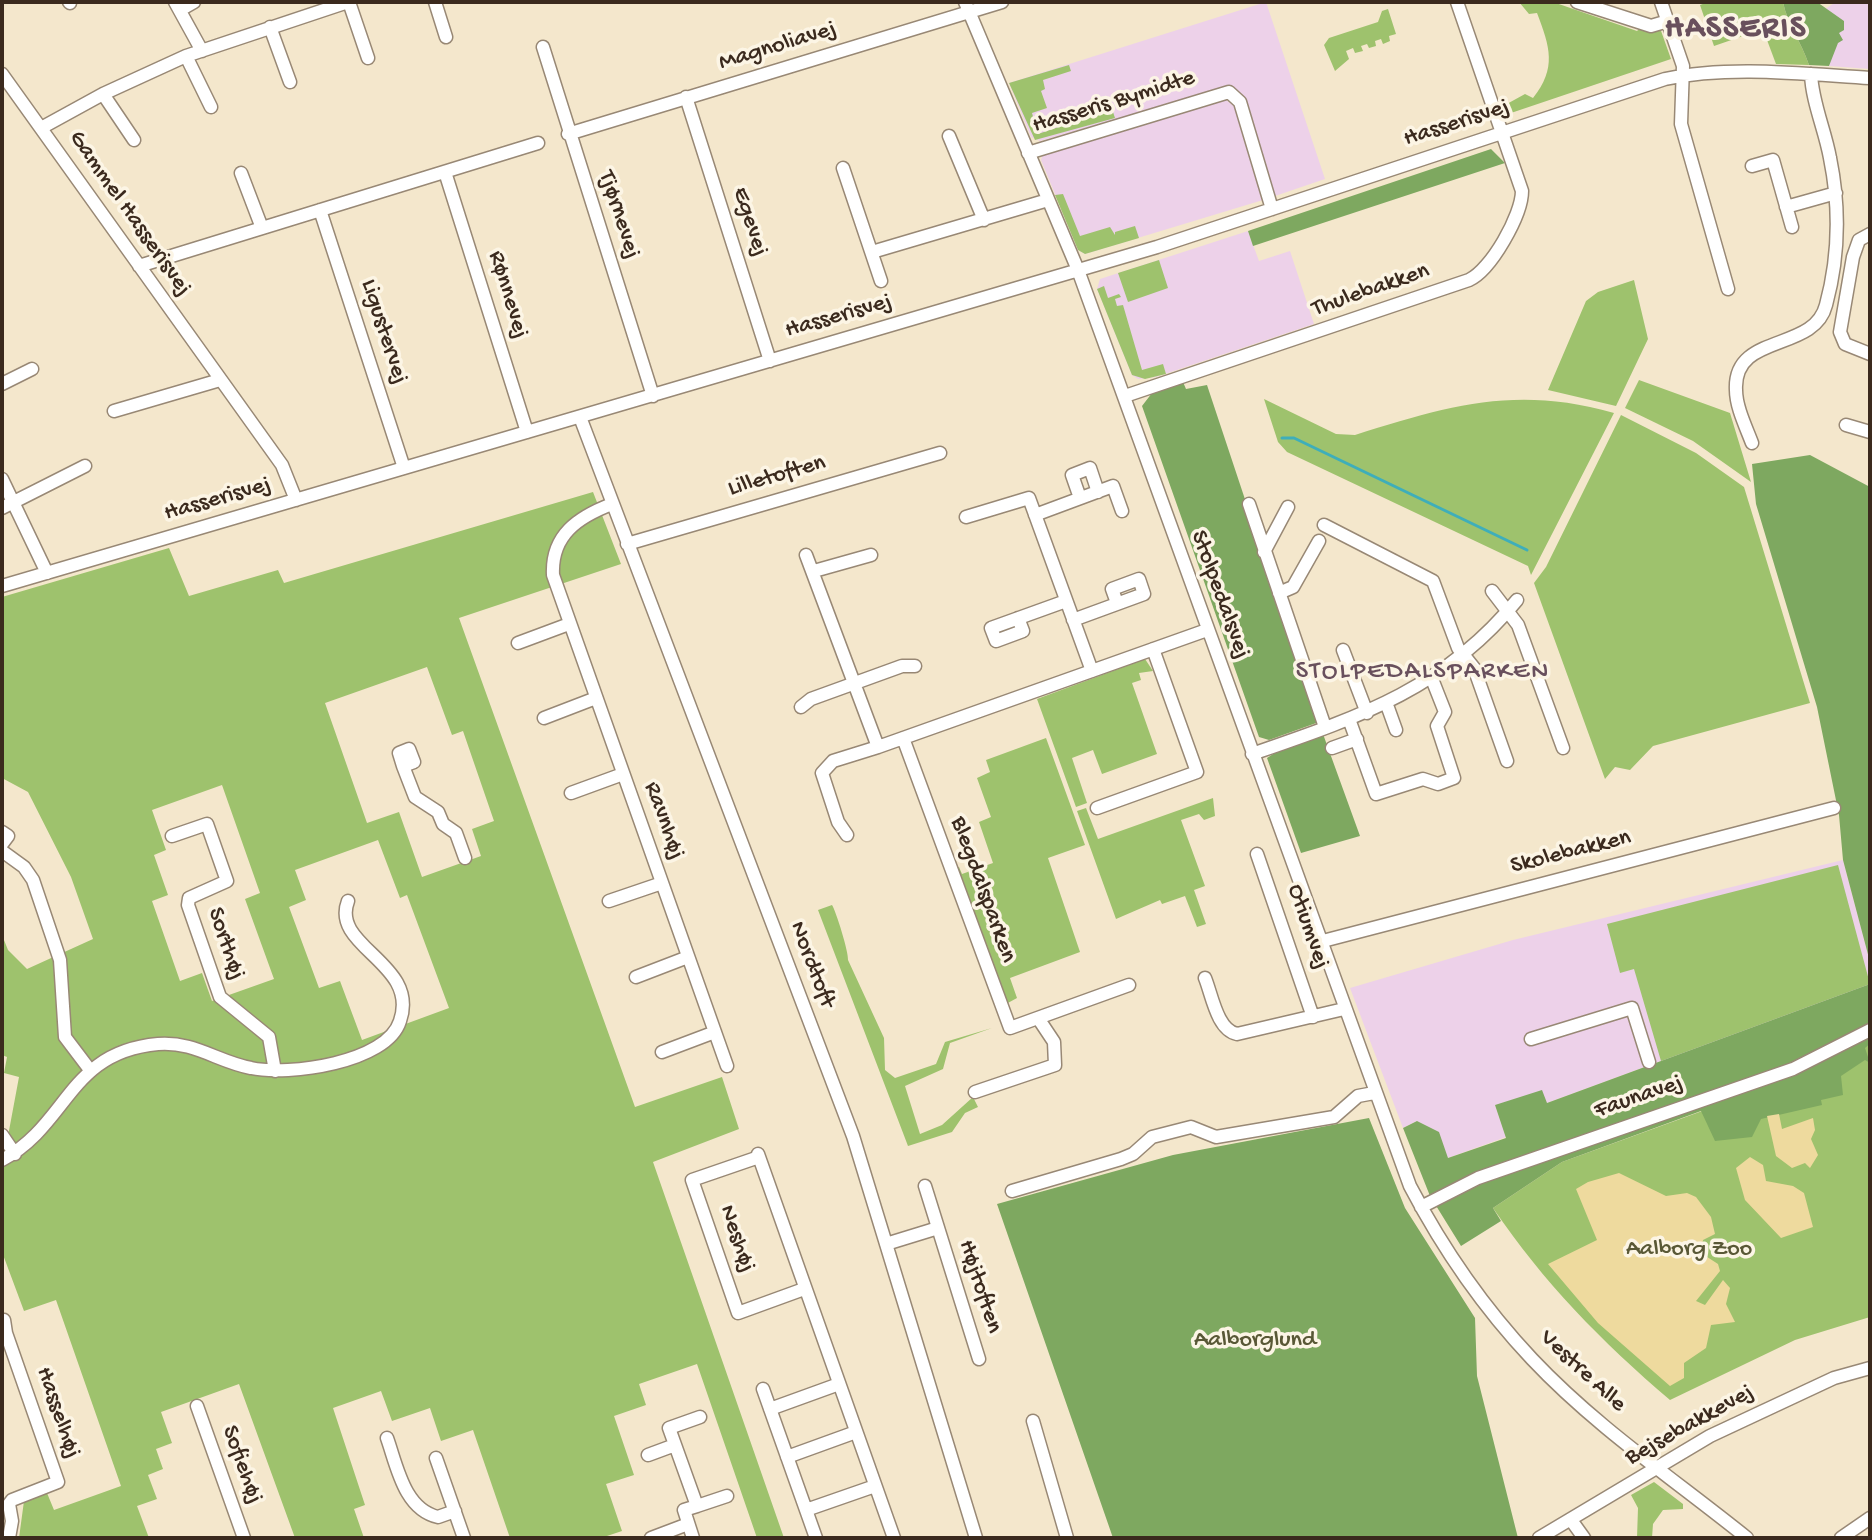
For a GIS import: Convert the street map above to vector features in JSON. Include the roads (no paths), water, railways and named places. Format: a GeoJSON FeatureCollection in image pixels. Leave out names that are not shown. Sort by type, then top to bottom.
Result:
{"type":"FeatureCollection","features":[{"type":"Feature","properties":{"kind":"street"},"geometry":{"type":"LineString","coordinates":[[194,2],[178,6],[202,51]]}},
{"type":"Feature","properties":{"kind":"street"},"geometry":{"type":"LineString","coordinates":[[41,128],[103,94],[186,56],[348,2],[368,58]]}},
{"type":"Feature","properties":{"kind":"street"},"geometry":{"type":"LineString","coordinates":[[435,2],[446,37]]}},
{"type":"Feature","properties":{"kind":"street","name":"Magnoliavej"},"geometry":{"type":"LineString","coordinates":[[568,134],[967,7],[1002,2]]}},
{"type":"Feature","properties":{"kind":"street","name":"Thulebakken"},"geometry":{"type":"LineString","coordinates":[[1125,396],[1480,274],[1491,263],[1522,198],[1519,174],[1457,2]]}},
{"type":"Feature","properties":{"kind":"street"},"geometry":{"type":"LineString","coordinates":[[1577,2],[1651,26],[1668,21]]}},
{"type":"Feature","properties":{"kind":"street"},"geometry":{"type":"LineString","coordinates":[[1661,2],[1684,75],[1681,124],[1728,289]]}},
{"type":"Feature","properties":{"kind":"street","name":"Stolpedalsvej"},"geometry":{"type":"LineString","coordinates":[[967,7],[1078,270],[1398,1160],[1421,1207]]}},
{"type":"Feature","properties":{"kind":"street"},"geometry":{"type":"LineString","coordinates":[[270,27],[290,82]]}},
{"type":"Feature","properties":{"kind":"street","name":"Tjørnevej"},"geometry":{"type":"LineString","coordinates":[[543,47],[653,396]]}},
{"type":"Feature","properties":{"kind":"street"},"geometry":{"type":"LineString","coordinates":[[186,56],[211,107]]}},
{"type":"Feature","properties":{"kind":"street","name":"Gammel Hasserisvej"},"geometry":{"type":"LineString","coordinates":[[2,74],[282,465],[296,500]]}},
{"type":"Feature","properties":{"kind":"street"},"geometry":{"type":"LineString","coordinates":[[1752,443],[1735,394],[1736,377],[1750,355],[1816,326],[1825,310],[1836,255],[1836,193],[1811,74]]}},
{"type":"Feature","properties":{"kind":"street","name":"Hasserisvej"},"geometry":{"type":"LineString","coordinates":[[2,586],[1078,270],[1684,75],[1811,74],[1870,78]]}},
{"type":"Feature","properties":{"kind":"street","name":"Hasseris Bymidte"},"geometry":{"type":"LineString","coordinates":[[1028,153],[1229,92],[1240,102],[1272,209]]}},
{"type":"Feature","properties":{"kind":"street"},"geometry":{"type":"LineString","coordinates":[[103,94],[134,140]]}},
{"type":"Feature","properties":{"kind":"street","name":"Egevej"},"geometry":{"type":"LineString","coordinates":[[686,97],[770,361]]}},
{"type":"Feature","properties":{"kind":"street"},"geometry":{"type":"LineString","coordinates":[[949,136],[984,220]]}},
{"type":"Feature","properties":{"kind":"street"},"geometry":{"type":"LineString","coordinates":[[139,266],[538,143]]}},
{"type":"Feature","properties":{"kind":"street"},"geometry":{"type":"LineString","coordinates":[[1752,166],[1773,160],[1792,227]]}},
{"type":"Feature","properties":{"kind":"street"},"geometry":{"type":"LineString","coordinates":[[843,168],[881,281]]}},
{"type":"Feature","properties":{"kind":"street","name":"Rønnevej"},"geometry":{"type":"LineString","coordinates":[[445,172],[527,432]]}},
{"type":"Feature","properties":{"kind":"street"},"geometry":{"type":"LineString","coordinates":[[241,173],[262,228]]}},
{"type":"Feature","properties":{"kind":"street"},"geometry":{"type":"LineString","coordinates":[[1786,207],[1836,193]]}},
{"type":"Feature","properties":{"kind":"street"},"geometry":{"type":"LineString","coordinates":[[872,252],[1048,200]]}},
{"type":"Feature","properties":{"kind":"street","name":"Ligustervej"},"geometry":{"type":"LineString","coordinates":[[320,210],[404,468]]}},
{"type":"Feature","properties":{"kind":"street"},"geometry":{"type":"LineString","coordinates":[[1870,234],[1859,240],[1853,257],[1841,338],[1849,347],[1870,354]]}},
{"type":"Feature","properties":{"kind":"street"},"geometry":{"type":"LineString","coordinates":[[1836,255],[1853,257]]}},
{"type":"Feature","properties":{"kind":"street"},"geometry":{"type":"LineString","coordinates":[[2,384],[32,369]]}},
{"type":"Feature","properties":{"kind":"street"},"geometry":{"type":"LineString","coordinates":[[114,411],[220,380]]}},
{"type":"Feature","properties":{"kind":"street","name":"Nordtoft"},"geometry":{"type":"LineString","coordinates":[[580,417],[853,1136],[976,1538]]}},
{"type":"Feature","properties":{"kind":"street"},"geometry":{"type":"LineString","coordinates":[[1846,425],[1870,432]]}},
{"type":"Feature","properties":{"kind":"street","name":"Lilletoften"},"geometry":{"type":"LineString","coordinates":[[627,544],[940,453]]}},
{"type":"Feature","properties":{"kind":"street"},"geometry":{"type":"LineString","coordinates":[[8,505],[85,466]]}},
{"type":"Feature","properties":{"kind":"street"},"geometry":{"type":"LineString","coordinates":[[1080,498],[1072,475],[1090,468],[1098,492]]}},
{"type":"Feature","properties":{"kind":"street"},"geometry":{"type":"LineString","coordinates":[[2,479],[8,505],[47,573]]}},
{"type":"Feature","properties":{"kind":"street"},"geometry":{"type":"LineString","coordinates":[[1035,515],[1113,486],[1122,511]]}},
{"type":"Feature","properties":{"kind":"street"},"geometry":{"type":"LineString","coordinates":[[966,517],[1029,498],[1092,671]]}},
{"type":"Feature","properties":{"kind":"street","name":"Ravnhøj"},"geometry":{"type":"LineString","coordinates":[[612,504],[576,522],[562,535],[555,551],[553,575],[727,1066]]}},
{"type":"Feature","properties":{"kind":"street"},"geometry":{"type":"LineString","coordinates":[[1249,504],[1325,727]]}},
{"type":"Feature","properties":{"kind":"street"},"geometry":{"type":"LineString","coordinates":[[1264,552],[1288,507]]}},
{"type":"Feature","properties":{"kind":"street"},"geometry":{"type":"LineString","coordinates":[[1324,525],[1433,581],[1458,648],[1474,668],[1507,761]]}},
{"type":"Feature","properties":{"kind":"street"},"geometry":{"type":"LineString","coordinates":[[1279,593],[1293,587],[1319,541]]}},
{"type":"Feature","properties":{"kind":"street"},"geometry":{"type":"LineString","coordinates":[[806,555],[878,747]]}},
{"type":"Feature","properties":{"kind":"street"},"geometry":{"type":"LineString","coordinates":[[814,571],[871,555]]}},
{"type":"Feature","properties":{"kind":"street"},"geometry":{"type":"LineString","coordinates":[[1492,591],[1518,625],[1563,748]]}},
{"type":"Feature","properties":{"kind":"street"},"geometry":{"type":"LineString","coordinates":[[1252,754],[1387,705],[1432,679],[1464,655],[1517,600]]}},
{"type":"Feature","properties":{"kind":"street"},"geometry":{"type":"LineString","coordinates":[[1018,618],[1066,601]]}},
{"type":"Feature","properties":{"kind":"street"},"geometry":{"type":"LineString","coordinates":[[1073,620],[1117,603]]}},
{"type":"Feature","properties":{"kind":"street"},"geometry":{"type":"LineString","coordinates":[[518,643],[569,624]]}},
{"type":"Feature","properties":{"kind":"street"},"geometry":{"type":"LineString","coordinates":[[847,835],[838,822],[822,773],[833,761],[1207,630]]}},
{"type":"Feature","properties":{"kind":"street"},"geometry":{"type":"LineString","coordinates":[[1097,808],[1197,772],[1153,649]]}},
{"type":"Feature","properties":{"kind":"street"},"geometry":{"type":"LineString","coordinates":[[1343,650],[1367,713]]}},
{"type":"Feature","properties":{"kind":"street"},"geometry":{"type":"LineString","coordinates":[[801,707],[811,699],[902,666],[915,666]]}},
{"type":"Feature","properties":{"kind":"street"},"geometry":{"type":"LineString","coordinates":[[1349,719],[1376,794],[1423,779],[1438,784],[1454,778],[1437,726],[1445,712],[1432,679]]}},
{"type":"Feature","properties":{"kind":"street"},"geometry":{"type":"LineString","coordinates":[[544,718],[596,698]]}},
{"type":"Feature","properties":{"kind":"street"},"geometry":{"type":"LineString","coordinates":[[1387,705],[1396,730]]}},
{"type":"Feature","properties":{"kind":"street","name":"Blegdalsparken"},"geometry":{"type":"LineString","coordinates":[[903,738],[1010,1028],[1129,985]]}},
{"type":"Feature","properties":{"kind":"street"},"geometry":{"type":"LineString","coordinates":[[1332,748],[1357,739]]}},
{"type":"Feature","properties":{"kind":"street"},"geometry":{"type":"LineString","coordinates":[[403,766],[415,797],[438,812],[443,824],[456,833],[465,858]]}},
{"type":"Feature","properties":{"kind":"street","name":"Ravnhøj"},"geometry":{"type":"LineString","coordinates":[[571,793],[623,774]]}},
{"type":"Feature","properties":{"kind":"street","name":"Skolebakken"},"geometry":{"type":"LineString","coordinates":[[1319,942],[1834,808]]}},
{"type":"Feature","properties":{"kind":"street","name":"Sorthøj"},"geometry":{"type":"LineString","coordinates":[[172,836],[207,824],[227,881],[196,892],[189,898],[188,905],[220,997],[269,1037],[275,1071]]}},
{"type":"Feature","properties":{"kind":"street"},"geometry":{"type":"LineString","coordinates":[[2,832],[8,836],[2,844]]}},
{"type":"Feature","properties":{"kind":"street"},"geometry":{"type":"LineString","coordinates":[[2,851],[24,867],[33,880],[60,960],[65,1037],[90,1070]]}},
{"type":"Feature","properties":{"kind":"street","name":"Otiumvej"},"geometry":{"type":"LineString","coordinates":[[1257,854],[1313,1017]]}},
{"type":"Feature","properties":{"kind":"street","name":"Ravnhøj"},"geometry":{"type":"LineString","coordinates":[[609,901],[662,883]]}},
{"type":"Feature","properties":{"kind":"street"},"geometry":{"type":"LineString","coordinates":[[2,1160],[15,1154],[45,1127],[90,1070],[127,1050],[172,1043],[211,1052],[240,1066],[275,1071],[323,1065],[367,1052],[388,1040],[401,1021],[403,1006],[395,978],[351,930],[346,908],[348,901]]}},
{"type":"Feature","properties":{"kind":"street"},"geometry":{"type":"LineString","coordinates":[[636,977],[688,957]]}},
{"type":"Feature","properties":{"kind":"street"},"geometry":{"type":"LineString","coordinates":[[1205,978],[1223,1026],[1230,1033],[1344,1009]]}},
{"type":"Feature","properties":{"kind":"street"},"geometry":{"type":"LineString","coordinates":[[1531,1039],[1632,1008],[1649,1062]]}},
{"type":"Feature","properties":{"kind":"street"},"geometry":{"type":"LineString","coordinates":[[975,1092],[1055,1065],[1054,1042],[1038,1018]]}},
{"type":"Feature","properties":{"kind":"street","name":"Faunavej"},"geometry":{"type":"LineString","coordinates":[[1421,1207],[1478,1178],[1793,1069],[1870,1030]]}},
{"type":"Feature","properties":{"kind":"street"},"geometry":{"type":"LineString","coordinates":[[662,1052],[715,1032]]}},
{"type":"Feature","properties":{"kind":"street"},"geometry":{"type":"LineString","coordinates":[[1012,1191],[1121,1159],[1133,1154],[1152,1137],[1191,1127],[1216,1137],[1334,1117],[1358,1096],[1374,1093]]}},
{"type":"Feature","properties":{"kind":"street"},"geometry":{"type":"LineString","coordinates":[[2,1135],[15,1154]]}},
{"type":"Feature","properties":{"kind":"street","name":"Neshøj"},"geometry":{"type":"LineString","coordinates":[[804,1289],[738,1313],[692,1180],[758,1155],[891,1537]]}},
{"type":"Feature","properties":{"kind":"street","name":"Højtoften"},"geometry":{"type":"LineString","coordinates":[[925,1186],[979,1359]]}},
{"type":"Feature","properties":{"kind":"street","name":"Vestre Alle"},"geometry":{"type":"LineString","coordinates":[[1421,1207],[1462,1274],[1533,1360],[1747,1538]]}},
{"type":"Feature","properties":{"kind":"street","name":"Højtoften"},"geometry":{"type":"LineString","coordinates":[[886,1244],[938,1228]]}},
{"type":"Feature","properties":{"kind":"street","name":"Hasselhøj"},"geometry":{"type":"LineString","coordinates":[[4,1320],[58,1482],[12,1500],[9,1504],[12,1521],[9,1538]]}},
{"type":"Feature","properties":{"kind":"street","name":"Bejsebakkevej"},"geometry":{"type":"LineString","coordinates":[[1539,1538],[1657,1466],[1745,1418],[1834,1378],[1870,1368]]}},
{"type":"Feature","properties":{"kind":"street"},"geometry":{"type":"LineString","coordinates":[[770,1409],[839,1384]]}},
{"type":"Feature","properties":{"kind":"street"},"geometry":{"type":"LineString","coordinates":[[763,1389],[816,1538]]}},
{"type":"Feature","properties":{"kind":"street","name":"Sofiehøj"},"geometry":{"type":"LineString","coordinates":[[197,1406],[244,1538]]}},
{"type":"Feature","properties":{"kind":"street"},"geometry":{"type":"LineString","coordinates":[[697,1506],[669,1428],[700,1417]]}},
{"type":"Feature","properties":{"kind":"street"},"geometry":{"type":"LineString","coordinates":[[1033,1421],[1067,1538]]}},
{"type":"Feature","properties":{"kind":"street"},"geometry":{"type":"LineString","coordinates":[[787,1457],[856,1432]]}},
{"type":"Feature","properties":{"kind":"street"},"geometry":{"type":"LineString","coordinates":[[387,1438],[405,1488],[417,1507],[438,1517],[455,1511]]}},
{"type":"Feature","properties":{"kind":"street"},"geometry":{"type":"LineString","coordinates":[[648,1455],[675,1445]]}},
{"type":"Feature","properties":{"kind":"street"},"geometry":{"type":"LineString","coordinates":[[436,1458],[464,1538]]}},
{"type":"Feature","properties":{"kind":"street"},"geometry":{"type":"LineString","coordinates":[[806,1510],[875,1486]]}},
{"type":"Feature","properties":{"kind":"street"},"geometry":{"type":"LineString","coordinates":[[693,1538],[684,1510],[727,1496]]}},
{"type":"Feature","properties":{"kind":"street"},"geometry":{"type":"LineString","coordinates":[[1841,1538],[1870,1518]]}},
{"type":"Feature","properties":{"kind":"street"},"geometry":{"type":"LineString","coordinates":[[1571,1520],[1584,1538]]}},
{"type":"Feature","properties":{"kind":"street"},"geometry":{"type":"LineString","coordinates":[[651,1538],[688,1524]]}},
{"type":"Feature","properties":{"kind":"waterway"},"geometry":{"type":"LineString","coordinates":[[1282,438],[1294,438],[1527,550]]}},
{"type":"Feature","properties":{"kind":"district","name":"HASSERIS"},"geometry":{"type":"Point","coordinates":[1736,30]}},
{"type":"Feature","properties":{"kind":"district","name":"STOLPEDALSPARKEN"},"geometry":{"type":"Point","coordinates":[1423,673]}},
{"type":"Feature","properties":{"kind":"park label","name":"Aalborg Zoo"},"geometry":{"type":"Point","coordinates":[1689,1250]}},
{"type":"Feature","properties":{"kind":"park label","name":"Aalborglund"},"geometry":{"type":"Point","coordinates":[1255,1341]}}]}
